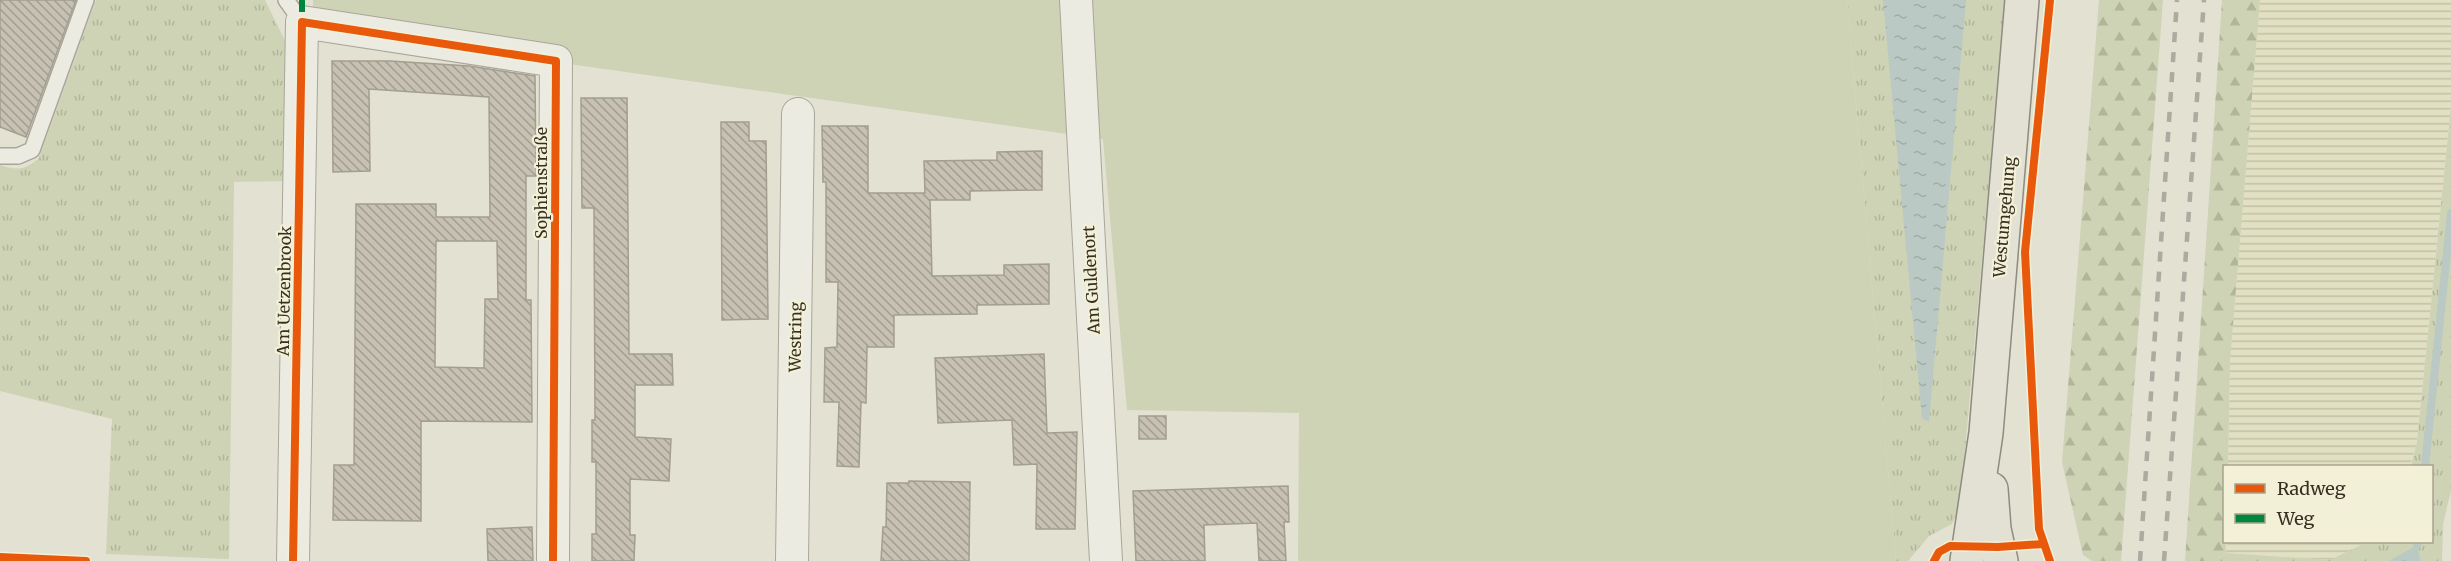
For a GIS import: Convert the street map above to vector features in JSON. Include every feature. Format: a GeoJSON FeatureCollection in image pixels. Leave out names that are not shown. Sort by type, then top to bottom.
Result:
{"type":"FeatureCollection","features":[{"type":"Feature","properties":{"kind":"main road","name":"Westumgehung"},"geometry":{"type":"LineString","coordinates":[[1967,561],[1986,433],[2022,0]]}},
{"type":"Feature","properties":{"kind":"main road","name":"Westumgehung"},"geometry":{"type":"LineString","coordinates":[[1986,433],[1994,529],[2001,561]]}},
{"type":"Feature","properties":{"kind":"street","name":"Am Guldenort"},"geometry":{"type":"LineString","coordinates":[[1076,0],[1106,561]]}},
{"type":"Feature","properties":{"kind":"street","name":"Am Uetzenbrook"},"geometry":{"type":"LineString","coordinates":[[293,561],[294,11]]}},
{"type":"Feature","properties":{"kind":"street","name":"Sophienstraße"},"geometry":{"type":"LineString","coordinates":[[294,11],[556,61],[553,561]]}},
{"type":"Feature","properties":{"kind":"street","name":"Westring"},"geometry":{"type":"LineString","coordinates":[[792,561],[798,114]]}},
{"type":"Feature","properties":{"kind":"lane"},"geometry":{"type":"LineString","coordinates":[[0,156],[18,156],[32,150],[86,0]]}},
{"type":"Feature","properties":{"kind":"green space"},"geometry":{"type":"Polygon","coordinates":[[[96,0],[265,0],[288,47],[289,181],[234,182],[229,559],[106,554],[112,419],[0,391],[0,165],[21,168],[39,158],[96,0]]]}},
{"type":"Feature","properties":{"kind":"green space"},"geometry":{"type":"Polygon","coordinates":[[[313,0],[1847,0],[1896,561],[1298,561],[1299,413],[1127,410],[1103,139],[569,64],[569,52],[313,14],[313,0]]]}},
{"type":"Feature","properties":{"kind":"green space"},"geometry":{"type":"Polygon","coordinates":[[[1847,0],[2005,0],[1960,507],[1952,524],[1929,536],[1908,561],[1896,561],[1847,0]]]}},
{"type":"Feature","properties":{"kind":"green space"},"geometry":{"type":"Polygon","coordinates":[[[2099,0],[2163,0],[2121,561],[2092,561],[2083,555],[2062,462],[2099,0]]]}},
{"type":"Feature","properties":{"kind":"green space"},"geometry":{"type":"Polygon","coordinates":[[[2222,0],[2260,0],[2230,361],[2228,465],[2223,465],[2223,543],[2226,543],[2226,553],[2214,561],[2185,561],[2222,0]]]}},
{"type":"Feature","properties":{"kind":"green space"},"geometry":{"type":"Polygon","coordinates":[[[2260,0],[2451,0],[2451,106],[2417,442],[2410,465],[2228,465],[2230,361],[2260,0]]]}},
{"type":"Feature","properties":{"kind":"green space"},"geometry":{"type":"Polygon","coordinates":[[[2451,106],[2451,491],[2443,524],[2442,561],[2421,561],[2417,546],[2389,561],[2214,561],[2226,553],[2330,560],[2365,543],[2433,543],[2433,465],[2411,465],[2417,442],[2451,106]]]}},
{"type":"Feature","properties":{"kind":"green space"},"geometry":{"type":"Polygon","coordinates":[[[2227,543],[2365,543],[2331,560],[2226,553],[2227,543]]]}},
{"type":"Feature","properties":{"kind":"water"},"geometry":{"type":"Polygon","coordinates":[[[1883,0],[1966,0],[1929,422],[1922,418],[1883,0]]]}},
{"type":"Feature","properties":{"kind":"water"},"geometry":{"type":"Polygon","coordinates":[[[2417,545],[2421,561],[2389,561],[2417,545]]]}},
{"type":"Feature","properties":{"kind":"building"},"geometry":{"type":"Polygon","coordinates":[[[0,0],[76,0],[26,137],[0,127],[0,0]]]}},
{"type":"Feature","properties":{"kind":"building"},"geometry":{"type":"Polygon","coordinates":[[[332,61],[390,61],[469,66],[535,76],[536,176],[526,176],[526,300],[531,300],[532,422],[421,421],[421,521],[333,520],[334,465],[354,465],[356,204],[436,204],[436,217],[490,217],[489,97],[369,89],[370,171],[333,172],[332,61]],[[436,241],[435,367],[484,368],[485,299],[498,299],[497,241],[436,241]]]}},
{"type":"Feature","properties":{"kind":"building"},"geometry":{"type":"Polygon","coordinates":[[[581,98],[627,98],[629,354],[672,354],[673,385],[635,385],[635,437],[671,439],[669,481],[630,479],[630,535],[635,535],[634,561],[592,561],[592,534],[596,534],[596,462],[592,462],[592,420],[595,420],[594,208],[582,208],[581,98]]]}},
{"type":"Feature","properties":{"kind":"building"},"geometry":{"type":"Polygon","coordinates":[[[721,122],[749,122],[749,141],[766,141],[768,319],[722,320],[721,122]]]}},
{"type":"Feature","properties":{"kind":"building"},"geometry":{"type":"Polygon","coordinates":[[[822,126],[868,126],[868,193],[925,193],[924,161],[997,160],[997,152],[1042,151],[1042,190],[970,191],[970,200],[930,200],[932,276],[1004,275],[1004,265],[1049,264],[1049,304],[977,305],[977,314],[894,315],[894,347],[867,347],[866,403],[861,402],[859,467],[837,466],[839,402],[824,402],[825,348],[837,347],[838,282],[826,282],[826,182],[823,182],[822,126]]]}},
{"type":"Feature","properties":{"kind":"building"},"geometry":{"type":"Polygon","coordinates":[[[1044,354],[1047,433],[1077,432],[1075,529],[1036,529],[1037,464],[1014,465],[1012,420],[938,423],[935,358],[1044,354]]]}},
{"type":"Feature","properties":{"kind":"building"},"geometry":{"type":"Polygon","coordinates":[[[1139,416],[1166,416],[1166,439],[1139,439],[1139,416]]]}},
{"type":"Feature","properties":{"kind":"building"},"geometry":{"type":"Polygon","coordinates":[[[909,481],[970,482],[969,561],[881,561],[883,527],[886,527],[887,483],[909,483],[909,481]]]}},
{"type":"Feature","properties":{"kind":"building"},"geometry":{"type":"Polygon","coordinates":[[[1288,486],[1289,522],[1284,522],[1286,561],[1259,561],[1257,523],[1204,525],[1205,561],[1136,561],[1133,491],[1288,486]]]}},
{"type":"Feature","properties":{"kind":"building"},"geometry":{"type":"Polygon","coordinates":[[[532,527],[533,561],[488,561],[487,529],[532,527]]]}},
{"type":"Feature","properties":{"kind":"waterway"},"geometry":{"type":"LineString","coordinates":[[2425,465],[2451,213]]}},
{"type":"Feature","properties":{"kind":"railway"},"geometry":{"type":"LineString","coordinates":[[2140,561],[2177,0]]}},
{"type":"Feature","properties":{"kind":"railway"},"geometry":{"type":"LineString","coordinates":[[2164,561],[2204,0]]}},
{"type":"Feature","properties":{"kind":"marked path"},"geometry":{"type":"LineString","coordinates":[[302,0],[302,22]]}},
{"type":"Feature","properties":{"kind":"cycle path"},"geometry":{"type":"LineString","coordinates":[[2050,0],[2025,252],[2039,529],[2050,561]]}},
{"type":"Feature","properties":{"kind":"cycle path"},"geometry":{"type":"LineString","coordinates":[[293,561],[302,22],[556,61],[553,561]]}},
{"type":"Feature","properties":{"kind":"cycle path"},"geometry":{"type":"LineString","coordinates":[[1934,561],[1939,552],[1950,546],[1998,547],[2043,544]]}},
{"type":"Feature","properties":{"kind":"cycle path"},"geometry":{"type":"LineString","coordinates":[[0,557],[86,561]]}}]}
